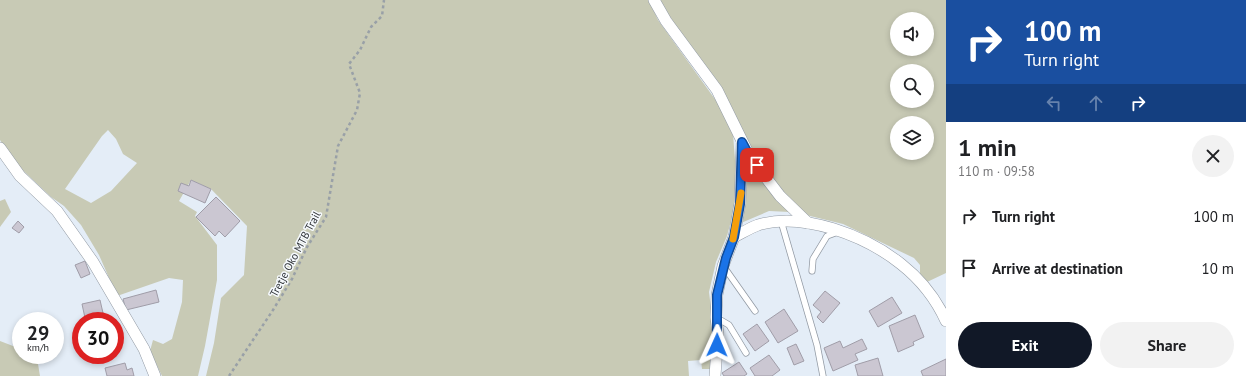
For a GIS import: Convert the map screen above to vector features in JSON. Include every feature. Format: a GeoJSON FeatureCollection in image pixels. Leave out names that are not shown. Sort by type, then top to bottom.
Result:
{"type":"FeatureCollection","features":[{"type":"Feature","properties":{"kind":"street"},"geometry":{"type":"LineString","coordinates":[[654,0],[666,21],[717,90],[750,157],[780,196],[808,223]]}},
{"type":"Feature","properties":{"kind":"street"},"geometry":{"type":"LineString","coordinates":[[715,376],[718,334],[716,317],[717,295],[724,266],[734,237],[740,204],[742,142]]}},
{"type":"Feature","properties":{"kind":"street"},"geometry":{"type":"LineString","coordinates":[[0,148],[20,176],[58,211],[93,262],[144,350],[155,376]]}},
{"type":"Feature","properties":{"kind":"street"},"geometry":{"type":"LineString","coordinates":[[734,237],[758,225],[781,221],[808,223],[840,231],[885,252],[914,275],[934,300],[946,321]]}},
{"type":"Feature","properties":{"kind":"lane"},"geometry":{"type":"LineString","coordinates":[[781,221],[817,345],[823,376]]}},
{"type":"Feature","properties":{"kind":"lane"},"geometry":{"type":"LineString","coordinates":[[812,271],[814,259],[827,236],[840,231]]}},
{"type":"Feature","properties":{"kind":"lane"},"geometry":{"type":"LineString","coordinates":[[724,266],[755,311]]}},
{"type":"Feature","properties":{"kind":"lane"},"geometry":{"type":"LineString","coordinates":[[716,317],[729,325],[746,353]]}},
{"type":"Feature","properties":{"kind":"path","name":"Tretje Oko MTB Trail"},"geometry":{"type":"LineString","coordinates":[[229,376],[292,279],[307,247],[326,217],[338,146],[357,110],[360,93],[349,64],[360,50],[371,27],[382,16],[384,0]]}},
{"type":"Feature","properties":{"kind":"green space"},"geometry":{"type":"Polygon","coordinates":[[[0,0],[649,0],[658,20],[717,102],[733,134],[736,173],[736,202],[727,236],[716,262],[709,292],[714,333],[711,369],[702,369],[701,360],[688,361],[689,376],[206,376],[214,343],[221,298],[244,275],[247,226],[211,189],[191,180],[179,201],[197,212],[195,216],[217,245],[217,280],[198,376],[162,376],[150,351],[153,340],[163,344],[172,339],[182,302],[183,280],[169,278],[117,296],[99,255],[81,225],[64,206],[51,197],[13,161],[0,140],[0,0]],[[108,130],[102,136],[65,189],[91,203],[111,191],[137,163],[123,154],[116,139],[108,130]]]}},
{"type":"Feature","properties":{"kind":"green space"},"geometry":{"type":"Polygon","coordinates":[[[660,0],[946,0],[946,273],[927,282],[920,274],[920,265],[914,258],[843,224],[806,215],[790,201],[758,160],[719,84],[681,35],[660,0]]]}},
{"type":"Feature","properties":{"kind":"green space"},"geometry":{"type":"Polygon","coordinates":[[[746,162],[759,173],[790,212],[769,211],[741,223],[747,184],[746,162]]]}},
{"type":"Feature","properties":{"kind":"green space"},"geometry":{"type":"Polygon","coordinates":[[[5,199],[11,212],[0,227],[0,201],[5,199]]]}},
{"type":"Feature","properties":{"kind":"green space"},"geometry":{"type":"Polygon","coordinates":[[[0,341],[12,346],[12,364],[38,364],[40,376],[0,376],[0,341]]]}},
{"type":"Feature","properties":{"kind":"building"},"geometry":{"type":"Polygon","coordinates":[[[191,180],[211,189],[205,203],[178,191],[181,183],[189,186],[191,180]]]}},
{"type":"Feature","properties":{"kind":"building"},"geometry":{"type":"Polygon","coordinates":[[[216,197],[240,221],[225,237],[219,231],[215,236],[196,217],[216,197]]]}},
{"type":"Feature","properties":{"kind":"building"},"geometry":{"type":"Polygon","coordinates":[[[18,221],[24,227],[19,233],[12,228],[18,221]]]}},
{"type":"Feature","properties":{"kind":"building"},"geometry":{"type":"Polygon","coordinates":[[[85,261],[90,274],[81,278],[75,265],[85,261]]]}},
{"type":"Feature","properties":{"kind":"building"},"geometry":{"type":"Polygon","coordinates":[[[156,290],[159,302],[126,310],[123,299],[156,290]]]}},
{"type":"Feature","properties":{"kind":"building"},"geometry":{"type":"Polygon","coordinates":[[[825,291],[840,303],[823,323],[817,317],[821,312],[813,305],[825,291]]]}},
{"type":"Feature","properties":{"kind":"building"},"geometry":{"type":"Polygon","coordinates":[[[892,297],[902,313],[878,327],[869,311],[892,297]]]}},
{"type":"Feature","properties":{"kind":"building"},"geometry":{"type":"Polygon","coordinates":[[[100,300],[103,312],[84,312],[82,304],[100,300]]]}},
{"type":"Feature","properties":{"kind":"building"},"geometry":{"type":"Polygon","coordinates":[[[784,309],[798,331],[778,343],[765,322],[784,309]]]}},
{"type":"Feature","properties":{"kind":"building"},"geometry":{"type":"Polygon","coordinates":[[[915,315],[924,337],[913,342],[914,345],[898,352],[889,326],[915,315]]]}},
{"type":"Feature","properties":{"kind":"building"},"geometry":{"type":"Polygon","coordinates":[[[757,324],[769,341],[755,351],[743,334],[757,324]]]}},
{"type":"Feature","properties":{"kind":"building"},"geometry":{"type":"Polygon","coordinates":[[[862,339],[867,349],[855,354],[858,360],[833,371],[824,348],[840,341],[843,348],[862,339]]]}},
{"type":"Feature","properties":{"kind":"building"},"geometry":{"type":"Polygon","coordinates":[[[796,344],[804,361],[794,365],[787,348],[796,344]]]}},
{"type":"Feature","properties":{"kind":"building"},"geometry":{"type":"Polygon","coordinates":[[[769,355],[780,370],[772,376],[755,376],[750,368],[769,355]]]}},
{"type":"Feature","properties":{"kind":"building"},"geometry":{"type":"Polygon","coordinates":[[[878,358],[883,376],[858,376],[855,365],[878,358]]]}},
{"type":"Feature","properties":{"kind":"building"},"geometry":{"type":"Polygon","coordinates":[[[946,359],[946,376],[923,376],[921,371],[946,359]]]}},
{"type":"Feature","properties":{"kind":"building"},"geometry":{"type":"Polygon","coordinates":[[[739,362],[747,374],[744,376],[724,376],[722,373],[739,362]]]}},
{"type":"Feature","properties":{"kind":"building"},"geometry":{"type":"Polygon","coordinates":[[[124,363],[127,370],[132,368],[134,376],[107,376],[105,368],[124,363]]]}},
{"type":"Feature","properties":{"kind":"slow traffic"},"geometry":{"type":"LineString","coordinates":[[733,239],[741,193]]}},
{"type":"Feature","properties":{"kind":"route"},"geometry":{"type":"LineString","coordinates":[[717,345],[717,295],[728,250],[734,237],[740,204],[742,185],[742,142],[750,157],[757,165]]}}]}
